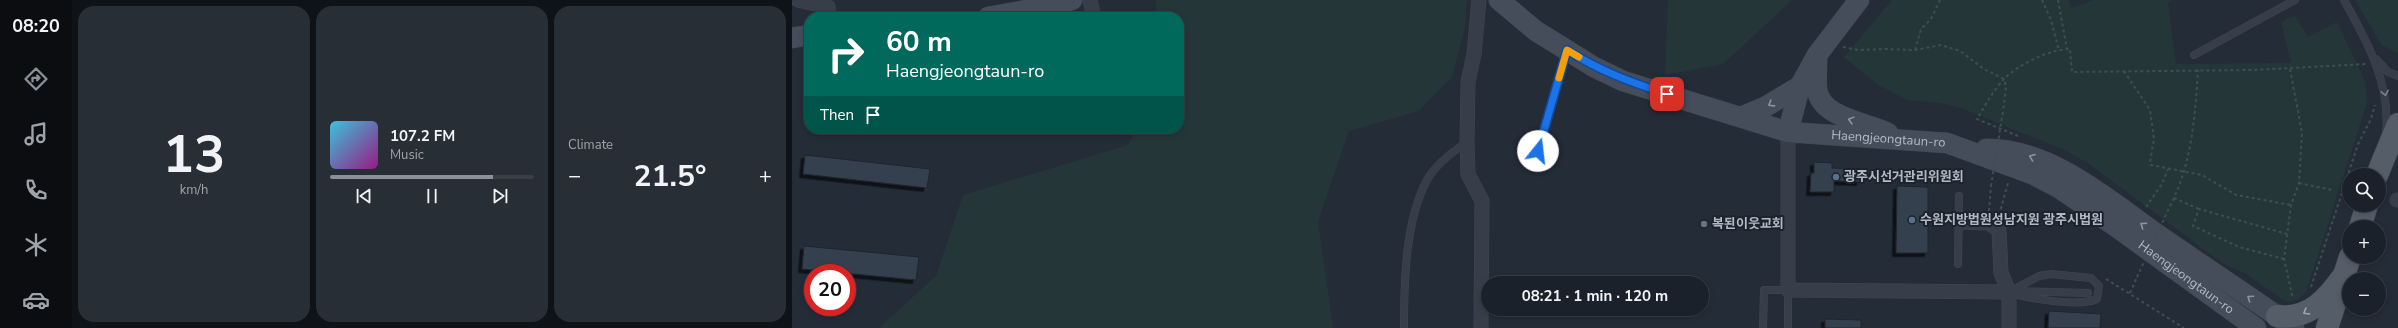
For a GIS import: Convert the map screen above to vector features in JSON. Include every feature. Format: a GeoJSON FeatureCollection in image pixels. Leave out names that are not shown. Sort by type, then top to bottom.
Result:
{"type":"FeatureCollection","features":[{"type":"Feature","properties":{"kind":"main road"},"geometry":{"type":"LineString","coordinates":[[2380,168],[2398,124]]}},
{"type":"Feature","properties":{"kind":"main road"},"geometry":{"type":"LineString","coordinates":[[2290,320],[2331,293],[2347,266]]}},
{"type":"Feature","properties":{"kind":"main road"},"geometry":{"type":"LineString","coordinates":[[2327,328],[2347,266]]}},
{"type":"Feature","properties":{"kind":"main road"},"geometry":{"type":"LineString","coordinates":[[2343,328],[2347,266]]}},
{"type":"Feature","properties":{"kind":"street"},"geometry":{"type":"LineString","coordinates":[[798,0],[830,8]]}},
{"type":"Feature","properties":{"kind":"street"},"geometry":{"type":"LineString","coordinates":[[1016,12],[1055,5],[1072,0]]}},
{"type":"Feature","properties":{"kind":"street"},"geometry":{"type":"LineString","coordinates":[[1090,0],[1093,12]]}},
{"type":"Feature","properties":{"kind":"street"},"geometry":{"type":"LineString","coordinates":[[1479,0],[1474,54],[1468,82],[1467,142],[1468,174],[1482,200],[1481,328]]}},
{"type":"Feature","properties":{"kind":"street","name":"Haengjeongtaun-ro"},"geometry":{"type":"LineString","coordinates":[[1499,0],[1536,31],[1594,67],[1623,81],[1788,132],[1947,143],[2032,174],[2059,188],[2256,328]]}},
{"type":"Feature","properties":{"kind":"street"},"geometry":{"type":"LineString","coordinates":[[1858,0],[1822,49],[1800,86],[1788,132],[1788,290],[2009,292]]}},
{"type":"Feature","properties":{"kind":"street"},"geometry":{"type":"LineString","coordinates":[[792,38],[804,36]]}},
{"type":"Feature","properties":{"kind":"street"},"geometry":{"type":"LineString","coordinates":[[1822,49],[1817,90],[1825,106],[1845,118],[1874,126],[1900,139]]}},
{"type":"Feature","properties":{"kind":"street"},"geometry":{"type":"LineString","coordinates":[[1741,117],[1765,107],[1800,86]]}},
{"type":"Feature","properties":{"kind":"street"},"geometry":{"type":"LineString","coordinates":[[1968,150],[2001,149],[2016,152],[2032,157],[2082,182],[2290,320]]}},
{"type":"Feature","properties":{"kind":"street"},"geometry":{"type":"LineString","coordinates":[[1968,150],[2012,172],[2061,203],[2231,328]]}},
{"type":"Feature","properties":{"kind":"street"},"geometry":{"type":"LineString","coordinates":[[1959,222],[1988,223],[1999,230],[2001,274],[2009,292],[2009,328]]}},
{"type":"Feature","properties":{"kind":"lane"},"geometry":{"type":"LineString","coordinates":[[2194,55],[2295,0]]}},
{"type":"Feature","properties":{"kind":"lane"},"geometry":{"type":"LineString","coordinates":[[2344,0],[2373,56],[2387,103],[2386,131],[2379,168]]}},
{"type":"Feature","properties":{"kind":"lane"},"geometry":{"type":"LineString","coordinates":[[1538,151],[1567,50]]}},
{"type":"Feature","properties":{"kind":"lane"},"geometry":{"type":"LineString","coordinates":[[2373,56],[2388,72],[2398,76]]}},
{"type":"Feature","properties":{"kind":"lane"},"geometry":{"type":"LineString","coordinates":[[1404,328],[1404,285],[1412,224],[1427,180],[1448,155],[1467,142]]}},
{"type":"Feature","properties":{"kind":"lane"},"geometry":{"type":"LineString","coordinates":[[1958,264],[1959,196]]}},
{"type":"Feature","properties":{"kind":"lane"},"geometry":{"type":"LineString","coordinates":[[2051,274],[2091,278],[2099,286],[2097,299],[2088,302],[2033,299],[2009,292],[2039,276],[2051,274]]}},
{"type":"Feature","properties":{"kind":"lane"},"geometry":{"type":"LineString","coordinates":[[1763,328],[1764,290],[1788,290],[1788,328]]}},
{"type":"Feature","properties":{"kind":"lane"},"geometry":{"type":"LineString","coordinates":[[2009,292],[2088,293]]}},
{"type":"Feature","properties":{"kind":"path"},"geometry":{"type":"LineString","coordinates":[[1915,50],[1921,29],[1931,19],[1940,0]]}},
{"type":"Feature","properties":{"kind":"path"},"geometry":{"type":"LineString","coordinates":[[2042,0],[2051,20],[2059,51]]}},
{"type":"Feature","properties":{"kind":"path"},"geometry":{"type":"LineString","coordinates":[[2058,0],[2067,49],[2070,49],[2072,72],[2290,68],[2366,64]]}},
{"type":"Feature","properties":{"kind":"path"},"geometry":{"type":"LineString","coordinates":[[1822,49],[1858,50],[1887,48],[1915,50],[1932,46],[1948,47],[1960,51],[1984,69],[2004,79],[2006,87],[1991,186]]}},
{"type":"Feature","properties":{"kind":"path"},"geometry":{"type":"LineString","coordinates":[[2025,139],[1976,119],[2004,79],[2034,60],[2067,49]]}},
{"type":"Feature","properties":{"kind":"path"},"geometry":{"type":"LineString","coordinates":[[2362,57],[2368,71]]}},
{"type":"Feature","properties":{"kind":"path"},"geometry":{"type":"LineString","coordinates":[[2290,68],[2302,133],[2299,183],[2291,205],[2284,259],[2294,306],[2290,320]]}},
{"type":"Feature","properties":{"kind":"path"},"geometry":{"type":"LineString","coordinates":[[2130,293],[2136,277],[2181,185],[2192,133],[2198,70]]}},
{"type":"Feature","properties":{"kind":"path"},"geometry":{"type":"LineString","coordinates":[[2124,71],[2150,110],[2154,139],[2150,162],[2153,166],[2184,171],[2202,176],[2236,195],[2291,205]]}},
{"type":"Feature","properties":{"kind":"path"},"geometry":{"type":"LineString","coordinates":[[2311,288],[2358,144],[2372,119],[2376,102]]}},
{"type":"Feature","properties":{"kind":"path"},"geometry":{"type":"LineString","coordinates":[[2144,209],[2162,184],[2168,169]]}},
{"type":"Feature","properties":{"kind":"path"},"geometry":{"type":"LineString","coordinates":[[1998,218],[2008,183]]}},
{"type":"Feature","properties":{"kind":"path"},"geometry":{"type":"LineString","coordinates":[[2299,183],[2332,190]]}},
{"type":"Feature","properties":{"kind":"path"},"geometry":{"type":"LineString","coordinates":[[2174,198],[2199,209],[2287,234]]}},
{"type":"Feature","properties":{"kind":"path"},"geometry":{"type":"LineString","coordinates":[[2199,209],[2193,226],[2239,247],[2284,259]]}},
{"type":"Feature","properties":{"kind":"path"},"geometry":{"type":"LineString","coordinates":[[2156,218],[2168,228]]}},
{"type":"Feature","properties":{"kind":"shaded area"},"geometry":{"type":"Polygon","coordinates":[[[1156,0],[1467,0],[1465,27],[1452,77],[1419,111],[1349,131],[1318,221],[1333,328],[879,328],[936,276],[963,195],[1128,145],[1134,134],[1184,134],[1184,12],[1155,12],[1156,0]]]}},
{"type":"Feature","properties":{"kind":"shaded area"},"geometry":{"type":"Polygon","coordinates":[[[1668,0],[1792,0],[1723,64],[1665,75],[1668,0]]]}},
{"type":"Feature","properties":{"kind":"shaded area"},"geometry":{"type":"Polygon","coordinates":[[[1892,0],[2069,0],[2071,8],[2094,0],[2172,0],[2168,3],[2176,64],[2291,63],[2281,22],[2295,16],[2308,37],[2337,22],[2365,81],[2367,103],[2346,168],[2342,168],[2342,180],[2306,292],[2297,300],[2285,301],[2246,274],[2222,263],[2088,163],[2062,149],[1961,108],[1941,103],[1907,100],[1877,84],[1844,57],[1892,0]]]}},
{"type":"Feature","properties":{"kind":"shaded area"},"geometry":{"type":"Polygon","coordinates":[[[2355,0],[2398,0],[2398,53],[2382,45],[2355,0]]]}},
{"type":"Feature","properties":{"kind":"building"},"geometry":{"type":"Polygon","coordinates":[[[805,155],[930,169],[927,188],[803,174],[805,155]]]}},
{"type":"Feature","properties":{"kind":"building","name":"광주시선거관리위원회"},"geometry":{"type":"Polygon","coordinates":[[[1814,162],[1832,163],[1832,168],[1861,169],[1860,182],[1834,181],[1834,192],[1810,192],[1811,173],[1814,173],[1814,162]]]}},
{"type":"Feature","properties":{"kind":"building","name":"수원지방법원성남지원 광주시법원"},"geometry":{"type":"Polygon","coordinates":[[[1897,186],[1928,187],[1928,253],[1896,253],[1897,186]]]}},
{"type":"Feature","properties":{"kind":"building"},"geometry":{"type":"Polygon","coordinates":[[[804,246],[919,257],[916,280],[856,274],[856,264],[804,264],[804,269],[802,269],[804,246]]]}},
{"type":"Feature","properties":{"kind":"building"},"geometry":{"type":"Polygon","coordinates":[[[2049,311],[2101,314],[2100,328],[2048,328],[2049,311]]]}},
{"type":"Feature","properties":{"kind":"building"},"geometry":{"type":"Polygon","coordinates":[[[1825,319],[1861,320],[1861,328],[1825,328],[1825,319]]]}},
{"type":"Feature","properties":{"kind":"slow traffic"},"geometry":{"type":"LineString","coordinates":[[1559,78],[1567,50],[1579,57]]}},
{"type":"Feature","properties":{"kind":"place","name":"광주시선거관리위원회"},"geometry":{"type":"Point","coordinates":[1836,177]}},
{"type":"Feature","properties":{"kind":"place","name":"수원지방법원성남지원 광주시법원"},"geometry":{"type":"Point","coordinates":[1912,220]}},
{"type":"Feature","properties":{"kind":"place","name":"복된이웃교회"},"geometry":{"type":"Point","coordinates":[1704,224]}},
{"type":"Feature","properties":{"kind":"route"},"geometry":{"type":"LineString","coordinates":[[1538,151],[1567,50],[1594,67],[1623,81],[1667,94]]}}]}
